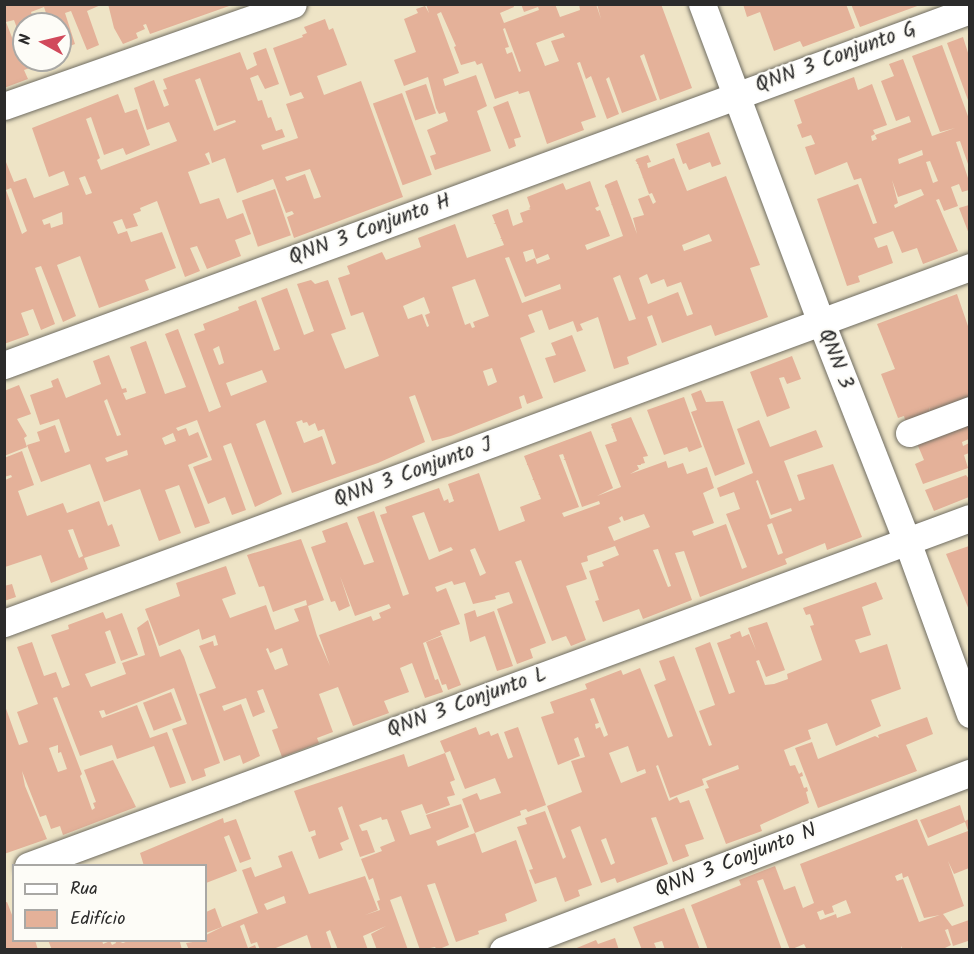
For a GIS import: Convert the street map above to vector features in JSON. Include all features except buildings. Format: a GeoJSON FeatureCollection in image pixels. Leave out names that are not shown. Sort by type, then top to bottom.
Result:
{"type":"FeatureCollection","features":[{"type":"Feature","properties":{"kind":"street"},"geometry":{"type":"LineString","coordinates":[[4,106],[293,4]]}},
{"type":"Feature","properties":{"kind":"street","name":"QNN 3"},"geometry":{"type":"LineString","coordinates":[[702,4],[821,322],[907,541],[961,662],[969,714]]}},
{"type":"Feature","properties":{"kind":"street","name":"QNN 3 Conjunto G"},"geometry":{"type":"LineString","coordinates":[[736,94],[969,10]]}},
{"type":"Feature","properties":{"kind":"street","name":"QNN 3 Conjunto H"},"geometry":{"type":"LineString","coordinates":[[4,365],[736,94]]}},
{"type":"Feature","properties":{"kind":"street","name":"QNN 3 Conjunto J"},"geometry":{"type":"LineString","coordinates":[[4,623],[969,267]]}},
{"type":"Feature","properties":{"kind":"street"},"geometry":{"type":"LineString","coordinates":[[909,434],[969,410]]}},
{"type":"Feature","properties":{"kind":"street","name":"QNN 3 Conjunto L"},"geometry":{"type":"LineString","coordinates":[[33,864],[969,518]]}},
{"type":"Feature","properties":{"kind":"street","name":"QNN 3 Conjunto N"},"geometry":{"type":"LineString","coordinates":[[503,950],[969,773]]}}]}
